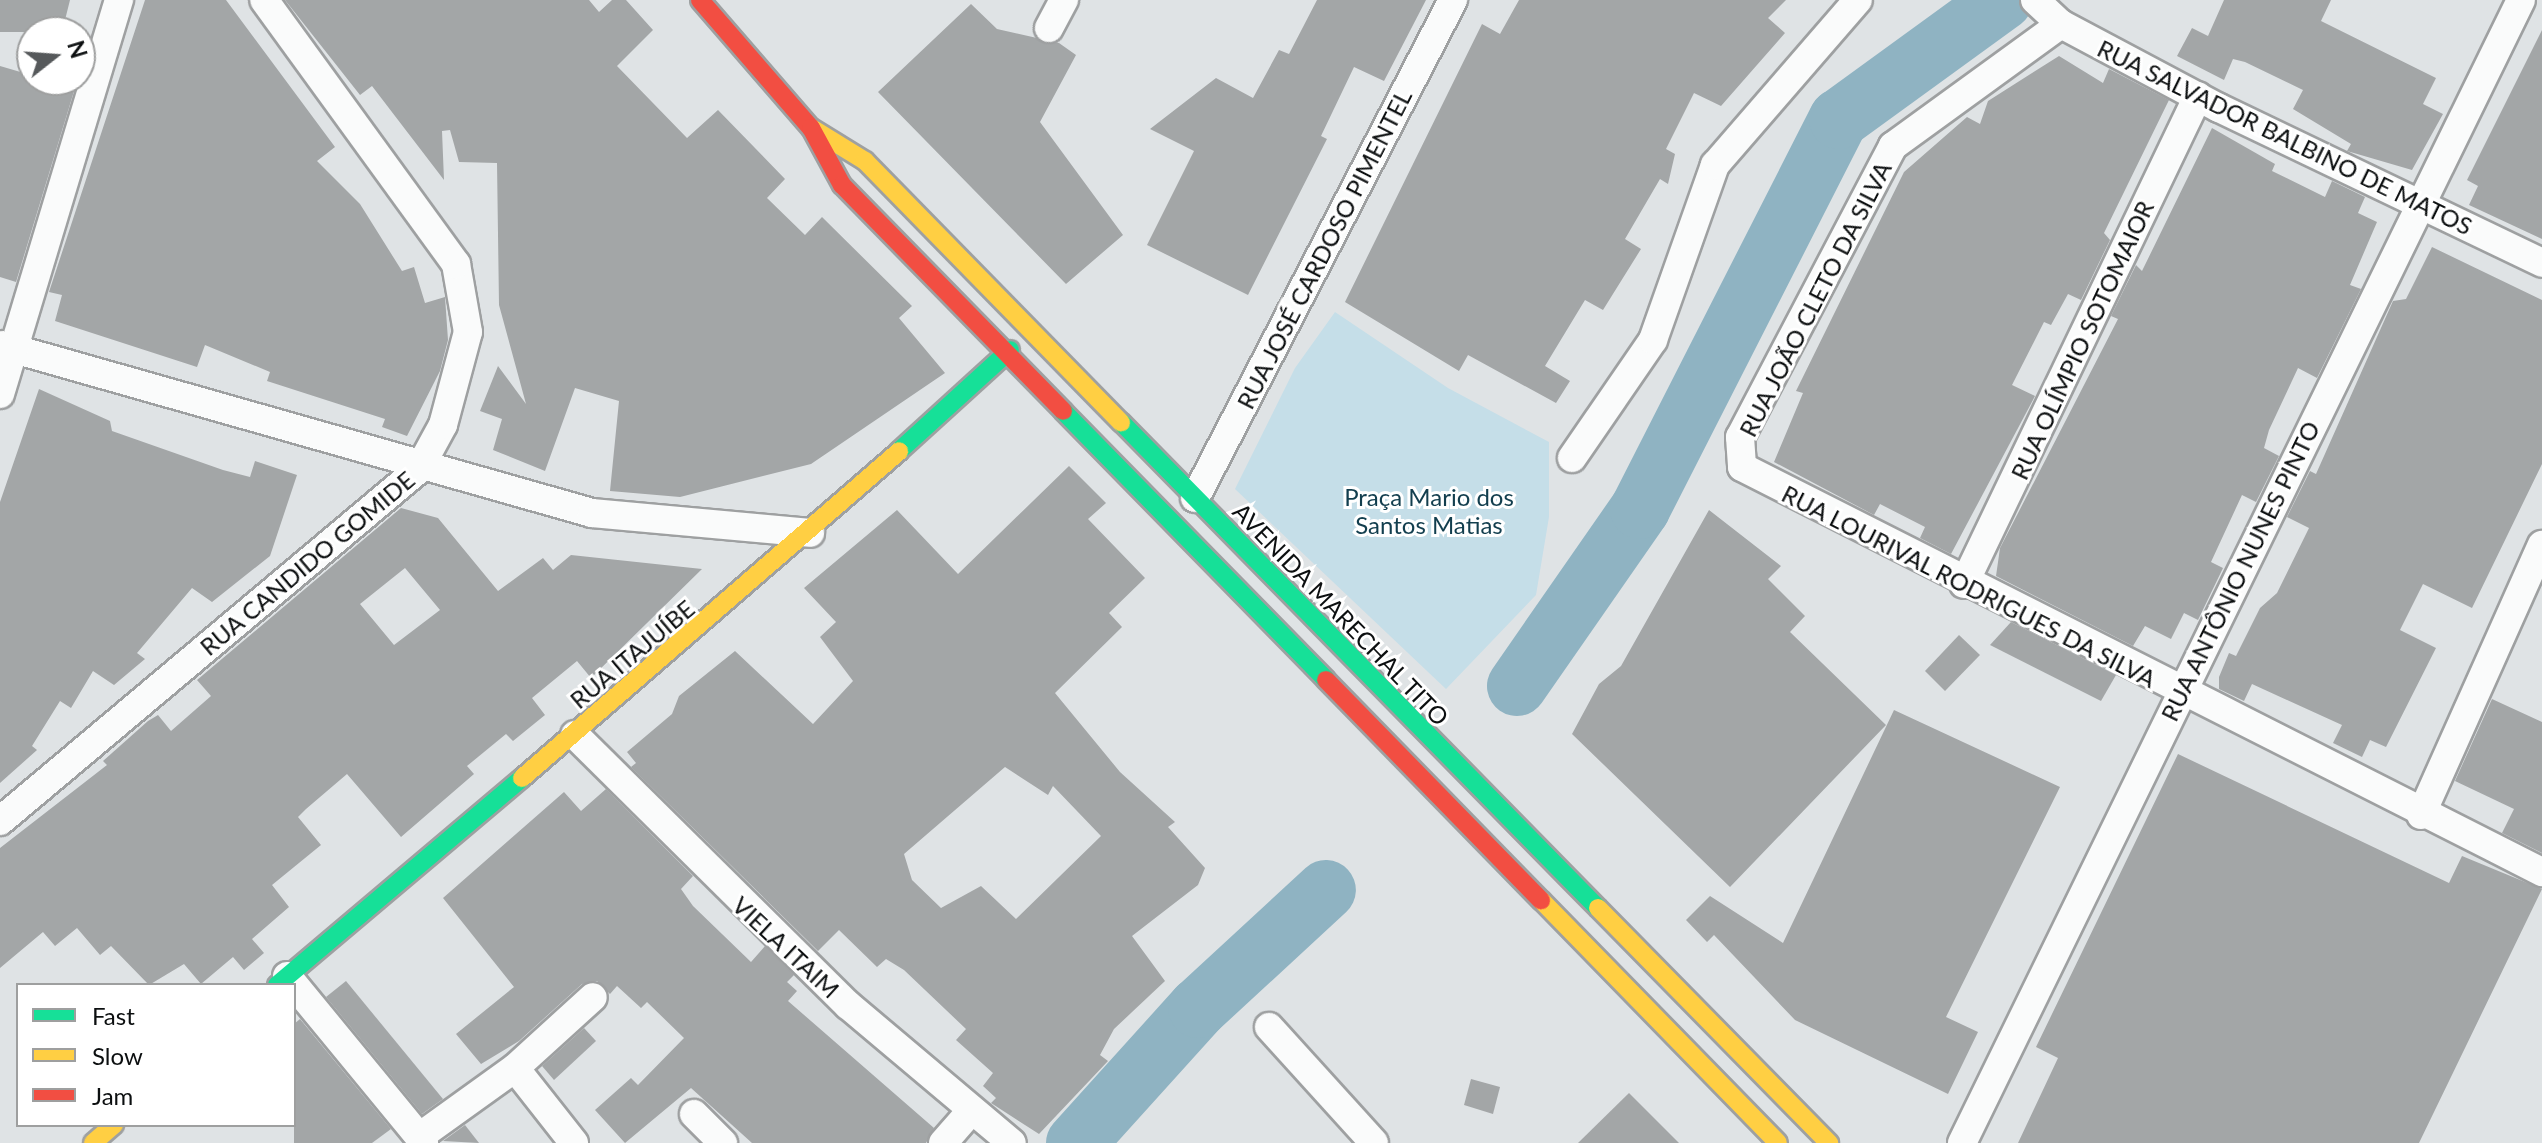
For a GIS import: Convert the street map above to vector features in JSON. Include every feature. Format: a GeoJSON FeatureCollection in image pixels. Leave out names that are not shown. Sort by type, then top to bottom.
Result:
{"type":"FeatureCollection","features":[{"type":"Feature","properties":{"kind":"main road","name":"AVENIDA MARECHAL TITO"},"geometry":{"type":"LineString","coordinates":[[700,0],[811,128],[842,185],[1010,350],[1778,1143]]}},
{"type":"Feature","properties":{"kind":"main road","name":"AVENIDA MARECHAL TITO"},"geometry":{"type":"LineString","coordinates":[[811,128],[865,161],[1829,1143]]}},
{"type":"Feature","properties":{"kind":"main road"},"geometry":{"type":"LineString","coordinates":[[1010,350],[1038,351],[1126,441],[1144,445]]}},
{"type":"Feature","properties":{"kind":"main road","name":"RUA ITAJUÍBE"},"geometry":{"type":"LineString","coordinates":[[282,980],[810,533],[1010,350]]}},
{"type":"Feature","properties":{"kind":"main road"},"geometry":{"type":"LineString","coordinates":[[93,1143],[112,1127]]}},
{"type":"Feature","properties":{"kind":"street"},"geometry":{"type":"LineString","coordinates":[[0,394],[8,348],[119,0]]}},
{"type":"Feature","properties":{"kind":"street","name":"RUA CANDIDO GOMIDE"},"geometry":{"type":"LineString","coordinates":[[0,821],[419,469],[443,425],[468,332],[461,279],[439,233],[264,0]]}},
{"type":"Feature","properties":{"kind":"street"},"geometry":{"type":"LineString","coordinates":[[1049,28],[1064,0]]}},
{"type":"Feature","properties":{"kind":"street","name":"RUA JOSÉ CARDOSO PIMENTEL"},"geometry":{"type":"LineString","coordinates":[[1195,498],[1453,0]]}},
{"type":"Feature","properties":{"kind":"street"},"geometry":{"type":"LineString","coordinates":[[1572,458],[1653,340],[1715,165],[1858,0]]}},
{"type":"Feature","properties":{"kind":"street","name":"RUA ANTÔNIO NUNES PINTO"},"geometry":{"type":"LineString","coordinates":[[1962,1143],[2179,691],[2521,0]]}},
{"type":"Feature","properties":{"kind":"street","name":"RUA SALVADOR BALBINO DE MATOS"},"geometry":{"type":"LineString","coordinates":[[2046,10],[2198,96],[2542,263]]}},
{"type":"Feature","properties":{"kind":"street","name":"RUA JOÃO CLETO DA SILVA"},"geometry":{"type":"LineString","coordinates":[[1742,467],[1740,437],[1893,146],[2046,10]]}},
{"type":"Feature","properties":{"kind":"street","name":"RUA OLÍMPIO SOTOMAIOR"},"geometry":{"type":"LineString","coordinates":[[1964,584],[2198,96]]}},
{"type":"Feature","properties":{"kind":"street"},"geometry":{"type":"LineString","coordinates":[[8,348],[419,469],[592,513],[810,533]]}},
{"type":"Feature","properties":{"kind":"street","name":"RUA LOURIVAL RODRIGUES DA SILVA"},"geometry":{"type":"LineString","coordinates":[[1742,467],[1964,584],[2421,815],[2542,872]]}},
{"type":"Feature","properties":{"kind":"street"},"geometry":{"type":"LineString","coordinates":[[2421,815],[2542,545]]}},
{"type":"Feature","properties":{"kind":"street","name":"VIELA ITAIM"},"geometry":{"type":"LineString","coordinates":[[575,735],[715,880],[970,1112],[1012,1143]]}},
{"type":"Feature","properties":{"kind":"street"},"geometry":{"type":"LineString","coordinates":[[296,996],[421,1140],[515,1068],[593,997]]}},
{"type":"Feature","properties":{"kind":"street"},"geometry":{"type":"LineString","coordinates":[[1269,1027],[1374,1143]]}},
{"type":"Feature","properties":{"kind":"street"},"geometry":{"type":"LineString","coordinates":[[515,1068],[574,1143]]}},
{"type":"Feature","properties":{"kind":"street"},"geometry":{"type":"LineString","coordinates":[[943,1143],[970,1112]]}},
{"type":"Feature","properties":{"kind":"street"},"geometry":{"type":"LineString","coordinates":[[694,1114],[723,1143]]}},
{"type":"Feature","properties":{"kind":"green space","name":"Praça Mario dos Santos Matias"},"geometry":{"type":"Polygon","coordinates":[[[1335,312],[1448,388],[1549,442],[1549,517],[1536,595],[1446,689],[1235,489],[1295,368],[1335,312]]]}},
{"type":"Feature","properties":{"kind":"building"},"geometry":{"type":"Polygon","coordinates":[[[0,0],[70,0],[66,16],[16,16],[16,32],[0,32],[0,0]]]}},
{"type":"Feature","properties":{"kind":"building"},"geometry":{"type":"Polygon","coordinates":[[[145,0],[226,0],[335,147],[317,161],[360,204],[402,271],[414,267],[425,303],[445,297],[448,340],[440,371],[407,436],[382,427],[385,419],[267,381],[270,372],[205,345],[197,367],[55,321],[62,295],[49,292],[145,0]]]}},
{"type":"Feature","properties":{"kind":"building"},"geometry":{"type":"Polygon","coordinates":[[[285,0],[589,0],[599,12],[612,0],[626,0],[653,30],[617,66],[687,138],[718,110],[785,179],[767,198],[805,235],[822,217],[912,306],[899,318],[945,373],[811,464],[680,497],[610,491],[619,401],[575,388],[545,471],[493,450],[502,419],[480,411],[498,366],[526,404],[499,305],[497,163],[459,162],[450,130],[442,131],[444,180],[372,86],[360,95],[285,0]]]}},
{"type":"Feature","properties":{"kind":"building"},"geometry":{"type":"Polygon","coordinates":[[[1317,0],[1426,0],[1384,81],[1354,67],[1321,136],[1327,139],[1248,295],[1147,245],[1194,151],[1150,129],[1216,78],[1253,98],[1279,50],[1289,54],[1317,0]]]}},
{"type":"Feature","properties":{"kind":"building"},"geometry":{"type":"Polygon","coordinates":[[[1519,0],[1786,0],[1768,18],[1785,33],[1721,106],[1694,93],[1666,149],[1675,154],[1668,184],[1660,179],[1625,239],[1641,249],[1603,310],[1585,300],[1545,366],[1570,381],[1556,403],[1468,355],[1459,371],[1345,302],[1482,24],[1500,34],[1519,0]]]}},
{"type":"Feature","properties":{"kind":"building"},"geometry":{"type":"Polygon","coordinates":[[[2224,0],[2331,0],[2321,21],[2436,78],[2423,104],[2443,114],[2412,170],[2347,151],[2351,144],[2293,109],[2303,90],[2245,62],[2233,59],[2224,80],[2177,56],[2192,28],[2208,36],[2224,0]]]}},
{"type":"Feature","properties":{"kind":"building"},"geometry":{"type":"Polygon","coordinates":[[[971,4],[997,29],[1059,43],[1076,55],[1040,122],[1123,235],[1066,284],[878,92],[971,4]]]}},
{"type":"Feature","properties":{"kind":"building"},"geometry":{"type":"Polygon","coordinates":[[[2542,30],[2542,239],[2469,205],[2478,186],[2467,180],[2542,30]]]}},
{"type":"Feature","properties":{"kind":"building"},"geometry":{"type":"Polygon","coordinates":[[[2059,56],[2103,83],[2109,69],[2169,100],[2104,233],[2110,240],[2081,300],[2068,294],[2051,325],[2044,322],[2012,385],[2035,396],[1951,554],[1920,538],[1925,527],[1880,504],[1874,515],[1774,462],[1803,393],[1796,391],[1904,172],[1967,117],[1980,124],[1988,101],[2059,56]]]}},
{"type":"Feature","properties":{"kind":"building"},"geometry":{"type":"Polygon","coordinates":[[[0,66],[16,71],[16,96],[73,96],[16,282],[0,277],[0,66]]]}},
{"type":"Feature","properties":{"kind":"building"},"geometry":{"type":"Polygon","coordinates":[[[2212,128],[2275,164],[2272,171],[2325,197],[2332,181],[2365,197],[2358,213],[2377,222],[2350,285],[2361,289],[2317,378],[2298,368],[2269,430],[2264,448],[2279,456],[2256,502],[2242,495],[2211,562],[2223,568],[2198,620],[2184,613],[2171,639],[2145,626],[2133,646],[1996,576],[2000,548],[2118,319],[2111,316],[2136,265],[2142,271],[2212,128]]]}},
{"type":"Feature","properties":{"kind":"building"},"geometry":{"type":"Polygon","coordinates":[[[2432,247],[2542,300],[2542,464],[2472,608],[2423,584],[2400,630],[2436,648],[2386,747],[2370,740],[2362,757],[2333,743],[2342,725],[2252,684],[2244,701],[2219,689],[2219,677],[2229,653],[2236,656],[2260,608],[2277,593],[2309,528],[2287,517],[2310,471],[2316,474],[2393,301],[2406,299],[2432,247]]]}},
{"type":"Feature","properties":{"kind":"building"},"geometry":{"type":"Polygon","coordinates":[[[39,389],[110,421],[112,431],[223,470],[250,477],[255,461],[297,475],[270,556],[212,602],[192,588],[137,653],[145,659],[114,685],[93,671],[71,708],[60,701],[32,746],[37,750],[0,783],[0,502],[39,389]]]}},
{"type":"Feature","properties":{"kind":"building"},"geometry":{"type":"Polygon","coordinates":[[[1069,466],[1106,503],[1088,519],[1145,578],[1109,613],[1122,627],[1055,693],[1120,772],[1175,822],[1168,827],[1205,868],[1198,885],[1132,936],[1165,981],[1114,1029],[1100,1055],[1108,1061],[1039,1134],[991,1103],[996,1098],[983,1086],[993,1073],[956,1040],[966,1029],[904,970],[886,959],[877,967],[839,930],[818,951],[631,767],[636,763],[627,752],[672,714],[679,696],[735,651],[813,724],[853,681],[820,637],[836,622],[804,588],[897,510],[958,574],[1069,466]],[[1005,767],[904,854],[912,880],[941,908],[981,886],[1016,919],[1101,836],[1053,786],[1048,795],[1005,767]]]}},
{"type":"Feature","properties":{"kind":"building"},"geometry":{"type":"Polygon","coordinates":[[[401,508],[438,518],[498,591],[543,558],[553,570],[571,555],[702,569],[591,678],[577,661],[532,698],[545,715],[513,741],[506,734],[467,766],[474,774],[401,837],[347,774],[306,809],[298,817],[321,845],[272,885],[289,907],[252,939],[264,953],[244,970],[233,957],[202,983],[184,964],[152,983],[147,983],[111,946],[100,955],[77,928],[55,946],[43,932],[0,968],[0,848],[107,765],[103,761],[148,721],[158,715],[171,731],[211,696],[197,680],[401,508]],[[405,568],[360,604],[394,645],[440,610],[405,568]]]}},
{"type":"Feature","properties":{"kind":"building"},"geometry":{"type":"Polygon","coordinates":[[[1709,510],[1781,566],[1768,579],[1805,616],[1790,632],[1886,725],[1730,887],[1572,734],[1599,684],[1621,666],[1709,510]]]}},
{"type":"Feature","properties":{"kind":"building"},"geometry":{"type":"Polygon","coordinates":[[[2011,622],[2116,675],[2101,701],[1990,645],[2011,622]]]}},
{"type":"Feature","properties":{"kind":"building"},"geometry":{"type":"Polygon","coordinates":[[[1959,635],[1980,655],[1945,691],[1925,671],[1959,635]]]}},
{"type":"Feature","properties":{"kind":"building"},"geometry":{"type":"Polygon","coordinates":[[[2492,699],[2542,722],[2542,853],[2502,833],[2514,809],[2455,781],[2492,699]]]}},
{"type":"Feature","properties":{"kind":"building"},"geometry":{"type":"Polygon","coordinates":[[[1894,710],[2060,787],[1946,1017],[1978,1032],[1948,1094],[1795,1020],[1714,935],[1707,942],[1686,920],[1710,896],[1783,943],[1894,710]]]}},
{"type":"Feature","properties":{"kind":"building"},"geometry":{"type":"Polygon","coordinates":[[[2178,754],[2449,883],[2462,856],[2542,889],[2419,1143],[2018,1143],[2058,1058],[2036,1047],[2178,754]]]}},
{"type":"Feature","properties":{"kind":"building"},"geometry":{"type":"Polygon","coordinates":[[[606,789],[693,876],[681,889],[693,906],[751,962],[765,946],[794,975],[787,982],[797,991],[788,1001],[934,1128],[926,1143],[752,1143],[691,1088],[625,1143],[595,1110],[631,1078],[638,1085],[684,1038],[647,1002],[641,1008],[617,986],[610,994],[597,981],[582,984],[519,1041],[481,1064],[456,1034],[514,987],[443,898],[564,792],[581,811],[606,789]]]}},
{"type":"Feature","properties":{"kind":"building"},"geometry":{"type":"Polygon","coordinates":[[[346,981],[443,1099],[422,1114],[326,997],[346,981]]]}},
{"type":"Feature","properties":{"kind":"building"},"geometry":{"type":"Polygon","coordinates":[[[300,1019],[391,1129],[372,1143],[294,1143],[296,1022],[300,1019]]]}},
{"type":"Feature","properties":{"kind":"building"},"geometry":{"type":"Polygon","coordinates":[[[584,1028],[596,1041],[554,1080],[542,1066],[584,1028]]]}},
{"type":"Feature","properties":{"kind":"building"},"geometry":{"type":"Polygon","coordinates":[[[1471,1079],[1500,1087],[1493,1114],[1464,1105],[1471,1079]]]}},
{"type":"Feature","properties":{"kind":"building"},"geometry":{"type":"Polygon","coordinates":[[[1629,1093],[1679,1143],[1578,1143],[1629,1093]]]}},
{"type":"Feature","properties":{"kind":"building"},"geometry":{"type":"Polygon","coordinates":[[[465,1125],[479,1143],[443,1141],[465,1125]]]}},
{"type":"Feature","properties":{"kind":"waterway"},"geometry":{"type":"LineString","coordinates":[[1517,686],[1640,509],[1839,119],[2003,0]]}},
{"type":"Feature","properties":{"kind":"waterway"},"geometry":{"type":"LineString","coordinates":[[1076,1143],[1198,1008],[1326,890]]}},
{"type":"Feature","properties":{"kind":"traffic: fast"},"geometry":{"type":"LineString","coordinates":[[899,451],[1010,350]]}},
{"type":"Feature","properties":{"kind":"traffic: fast"},"geometry":{"type":"LineString","coordinates":[[1063,411],[1326,680]]}},
{"type":"Feature","properties":{"kind":"traffic: fast"},"geometry":{"type":"LineString","coordinates":[[1121,422],[1598,908]]}},
{"type":"Feature","properties":{"kind":"traffic: fast"},"geometry":{"type":"LineString","coordinates":[[279,983],[522,778]]}},
{"type":"Feature","properties":{"kind":"traffic: slow"},"geometry":{"type":"LineString","coordinates":[[813,129],[865,161],[1121,422]]}},
{"type":"Feature","properties":{"kind":"traffic: slow"},"geometry":{"type":"LineString","coordinates":[[522,778],[899,451]]}},
{"type":"Feature","properties":{"kind":"traffic: slow"},"geometry":{"type":"LineString","coordinates":[[1541,900],[1778,1143]]}},
{"type":"Feature","properties":{"kind":"traffic: slow"},"geometry":{"type":"LineString","coordinates":[[1598,908],[1829,1143]]}},
{"type":"Feature","properties":{"kind":"traffic: slow"},"geometry":{"type":"LineString","coordinates":[[93,1143],[112,1127]]}},
{"type":"Feature","properties":{"kind":"traffic: jam"},"geometry":{"type":"LineString","coordinates":[[700,0],[811,128],[842,185],[1063,411]]}},
{"type":"Feature","properties":{"kind":"traffic: jam"},"geometry":{"type":"LineString","coordinates":[[1326,680],[1541,900]]}}]}
